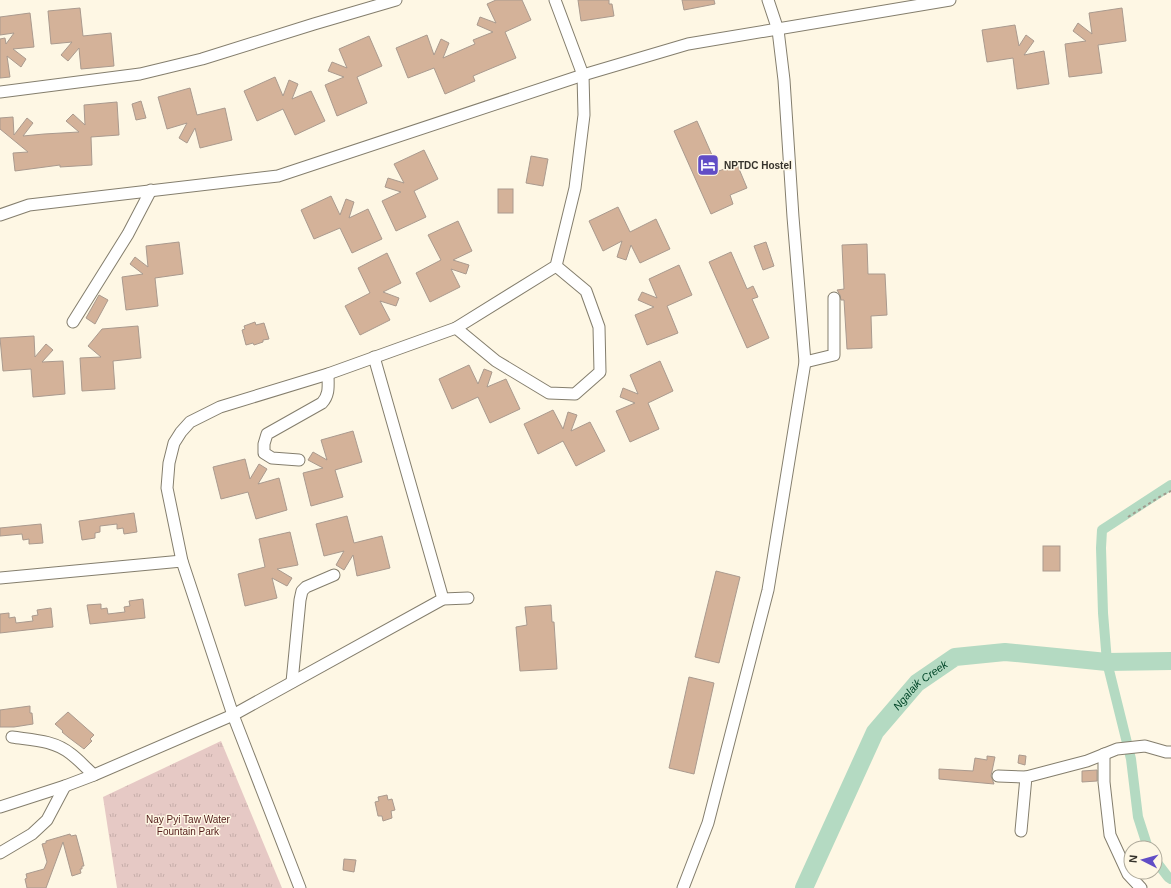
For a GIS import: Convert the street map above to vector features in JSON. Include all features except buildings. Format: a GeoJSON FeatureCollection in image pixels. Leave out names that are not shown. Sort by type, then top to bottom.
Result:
{"type":"FeatureCollection","features":[{"type":"Feature","properties":{"kind":"street"},"geometry":{"type":"LineString","coordinates":[[0,92],[140,74],[202,59],[396,0]]}},
{"type":"Feature","properties":{"kind":"street"},"geometry":{"type":"LineString","coordinates":[[300,888],[233,715],[182,561],[167,488],[169,463],[174,443],[190,422],[220,407],[328,374],[456,328],[556,266],[575,188],[584,115],[583,75],[555,0]]}},
{"type":"Feature","properties":{"kind":"street"},"geometry":{"type":"LineString","coordinates":[[684,888],[708,823],[768,590],[805,362],[784,80],[778,30],[768,0]]}},
{"type":"Feature","properties":{"kind":"street"},"geometry":{"type":"LineString","coordinates":[[0,215],[29,205],[278,176],[583,75],[688,44],[950,0]]}},
{"type":"Feature","properties":{"kind":"street"},"geometry":{"type":"LineString","coordinates":[[73,322],[128,234],[151,190]]}},
{"type":"Feature","properties":{"kind":"street"},"geometry":{"type":"LineString","coordinates":[[456,328],[496,362],[550,393],[575,394],[600,372],[599,327],[586,291],[556,266]]}},
{"type":"Feature","properties":{"kind":"street"},"geometry":{"type":"LineString","coordinates":[[805,362],[834,355],[834,298]]}},
{"type":"Feature","properties":{"kind":"street"},"geometry":{"type":"LineString","coordinates":[[374,357],[443,599]]}},
{"type":"Feature","properties":{"kind":"street"},"geometry":{"type":"LineString","coordinates":[[299,460],[272,458],[264,453],[264,444],[267,434],[322,402],[326,398],[328,392],[328,374]]}},
{"type":"Feature","properties":{"kind":"street"},"geometry":{"type":"LineString","coordinates":[[0,578],[182,561]]}},
{"type":"Feature","properties":{"kind":"street"},"geometry":{"type":"LineString","coordinates":[[292,682],[302,591],[334,575]]}},
{"type":"Feature","properties":{"kind":"street"},"geometry":{"type":"LineString","coordinates":[[0,807],[94,775],[233,715],[443,599],[468,598]]}},
{"type":"Feature","properties":{"kind":"street"},"geometry":{"type":"LineString","coordinates":[[12,737],[45,741],[56,745],[70,752],[94,775]]}},
{"type":"Feature","properties":{"kind":"street"},"geometry":{"type":"LineString","coordinates":[[998,776],[1026,777],[1087,761],[1117,749],[1145,746],[1171,752]]}},
{"type":"Feature","properties":{"kind":"street"},"geometry":{"type":"LineString","coordinates":[[1104,754],[1104,782],[1110,835],[1128,874],[1142,888]]}},
{"type":"Feature","properties":{"kind":"street"},"geometry":{"type":"LineString","coordinates":[[1021,831],[1026,777]]}},
{"type":"Feature","properties":{"kind":"street"},"geometry":{"type":"LineString","coordinates":[[0,853],[32,834],[47,820],[64,786]]}},
{"type":"Feature","properties":{"kind":"path"},"geometry":{"type":"LineString","coordinates":[[1128,517],[1171,491]]}},
{"type":"Feature","properties":{"kind":"green space","name":"Nay Pyi Taw Water Fountain Park"},"geometry":{"type":"Polygon","coordinates":[[[221,741],[282,888],[117,888],[103,797],[221,741]]]}},
{"type":"Feature","properties":{"kind":"waterway"},"geometry":{"type":"LineString","coordinates":[[1145,840],[1138,817],[1131,759],[1107,662],[1103,613],[1101,548],[1102,530],[1171,485]]}},
{"type":"Feature","properties":{"kind":"waterway","name":"Ngalaik Creek"},"geometry":{"type":"LineString","coordinates":[[804,888],[875,732],[917,683],[955,657],[1005,652],[1107,662],[1171,661]]}},
{"type":"Feature","properties":{"kind":"waterway"},"geometry":{"type":"LineString","coordinates":[[1163,870],[1171,879]]}},
{"type":"Feature","properties":{"kind":"place","name":"NPTDC Hostel"},"geometry":{"type":"Point","coordinates":[708,165]}}]}
